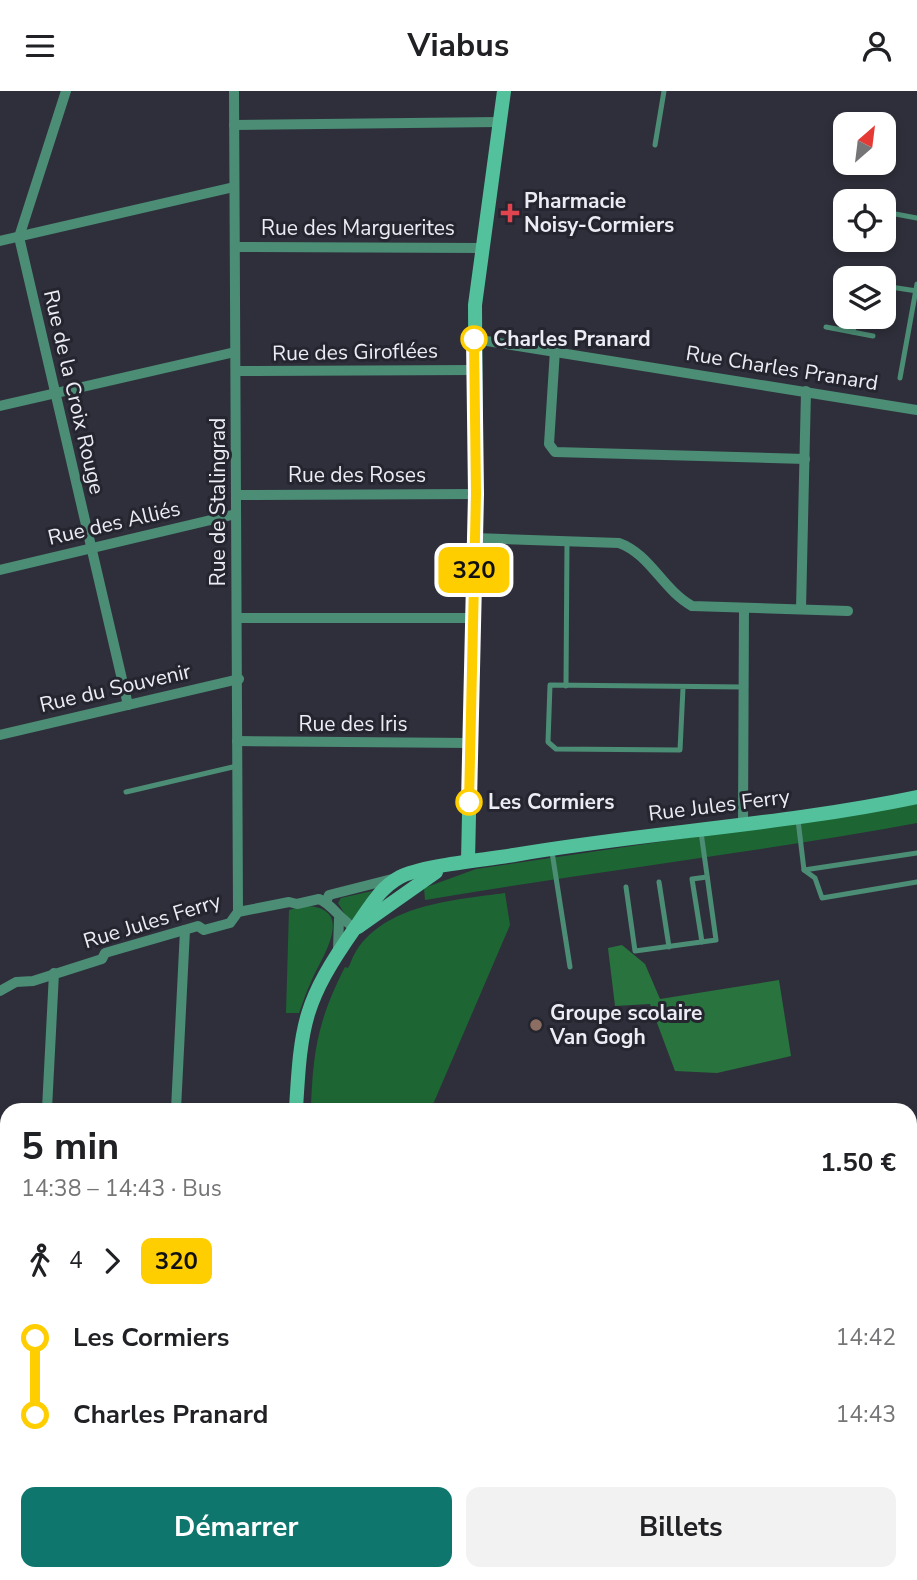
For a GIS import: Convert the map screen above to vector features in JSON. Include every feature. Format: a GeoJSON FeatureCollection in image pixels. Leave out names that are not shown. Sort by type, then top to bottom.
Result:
{"type":"FeatureCollection","features":[{"type":"Feature","properties":{"kind":"street"},"geometry":{"type":"LineString","coordinates":[[19,237],[66,91]]}},
{"type":"Feature","properties":{"kind":"street","name":"Rue de Stalingrad"},"geometry":{"type":"LineString","coordinates":[[234,91],[239,679],[238,912]]}},
{"type":"Feature","properties":{"kind":"street"},"geometry":{"type":"LineString","coordinates":[[468,861],[476,494],[474,339],[481,248],[504,91]]}},
{"type":"Feature","properties":{"kind":"street"},"geometry":{"type":"LineString","coordinates":[[234,125],[499,122]]}},
{"type":"Feature","properties":{"kind":"street"},"geometry":{"type":"LineString","coordinates":[[0,241],[234,187]]}},
{"type":"Feature","properties":{"kind":"street","name":"Rue de la Croix Rouge"},"geometry":{"type":"LineString","coordinates":[[19,237],[128,705]]}},
{"type":"Feature","properties":{"kind":"street","name":"Rue des Marguerites"},"geometry":{"type":"LineString","coordinates":[[235,247],[481,248]]}},
{"type":"Feature","properties":{"kind":"street","name":"Rue Charles Pranard"},"geometry":{"type":"LineString","coordinates":[[474,339],[917,409]]}},
{"type":"Feature","properties":{"kind":"street"},"geometry":{"type":"LineString","coordinates":[[555,350],[549,444],[555,452],[805,459]]}},
{"type":"Feature","properties":{"kind":"street"},"geometry":{"type":"LineString","coordinates":[[0,406],[235,352]]}},
{"type":"Feature","properties":{"kind":"street","name":"Rue des Giroflées"},"geometry":{"type":"LineString","coordinates":[[236,371],[474,370]]}},
{"type":"Feature","properties":{"kind":"street"},"geometry":{"type":"LineString","coordinates":[[801,609],[806,391]]}},
{"type":"Feature","properties":{"kind":"street","name":"Rue des Roses"},"geometry":{"type":"LineString","coordinates":[[238,495],[476,494]]}},
{"type":"Feature","properties":{"kind":"street","name":"Rue des Alliés"},"geometry":{"type":"LineString","coordinates":[[0,569],[236,514]]}},
{"type":"Feature","properties":{"kind":"street"},"geometry":{"type":"LineString","coordinates":[[475,538],[619,543],[632,548],[686,602],[703,607],[848,611]]}},
{"type":"Feature","properties":{"kind":"street"},"geometry":{"type":"LineString","coordinates":[[743,823],[744,608]]}},
{"type":"Feature","properties":{"kind":"street"},"geometry":{"type":"LineString","coordinates":[[238,618],[473,618]]}},
{"type":"Feature","properties":{"kind":"street","name":"Rue du Souvenir"},"geometry":{"type":"LineString","coordinates":[[0,735],[239,679]]}},
{"type":"Feature","properties":{"kind":"street","name":"Rue des Iris"},"geometry":{"type":"LineString","coordinates":[[237,741],[471,743]]}},
{"type":"Feature","properties":{"kind":"street","name":"Rue Jules Ferry"},"geometry":{"type":"LineString","coordinates":[[0,991],[8,984],[33,981],[102,959],[105,953],[198,926],[204,930],[230,923],[238,912],[322,901],[329,895],[468,861],[798,817],[917,797]]}},
{"type":"Feature","properties":{"kind":"street"},"geometry":{"type":"LineString","coordinates":[[356,928],[446,866]]}},
{"type":"Feature","properties":{"kind":"street"},"geometry":{"type":"LineString","coordinates":[[297,1103],[304,1020],[312,996],[338,950],[382,891],[402,876]]}},
{"type":"Feature","properties":{"kind":"street"},"geometry":{"type":"LineString","coordinates":[[322,901],[339,919],[356,928]]}},
{"type":"Feature","properties":{"kind":"street"},"geometry":{"type":"LineString","coordinates":[[338,950],[339,919]]}},
{"type":"Feature","properties":{"kind":"street"},"geometry":{"type":"LineString","coordinates":[[176,1103],[186,930]]}},
{"type":"Feature","properties":{"kind":"street"},"geometry":{"type":"LineString","coordinates":[[47,1103],[54,973]]}},
{"type":"Feature","properties":{"kind":"lane"},"geometry":{"type":"LineString","coordinates":[[655,145],[664,91]]}},
{"type":"Feature","properties":{"kind":"lane"},"geometry":{"type":"LineString","coordinates":[[896,214],[917,218]]}},
{"type":"Feature","properties":{"kind":"lane"},"geometry":{"type":"LineString","coordinates":[[896,287],[917,289],[900,378]]}},
{"type":"Feature","properties":{"kind":"lane"},"geometry":{"type":"LineString","coordinates":[[826,327],[873,336]]}},
{"type":"Feature","properties":{"kind":"lane"},"geometry":{"type":"LineString","coordinates":[[566,686],[567,542]]}},
{"type":"Feature","properties":{"kind":"lane"},"geometry":{"type":"LineString","coordinates":[[683,688],[680,750],[556,749],[548,742],[550,685],[744,687]]}},
{"type":"Feature","properties":{"kind":"lane"},"geometry":{"type":"LineString","coordinates":[[126,792],[237,766]]}},
{"type":"Feature","properties":{"kind":"lane"},"geometry":{"type":"LineString","coordinates":[[798,817],[804,870],[816,879],[822,898],[917,882]]}},
{"type":"Feature","properties":{"kind":"lane"},"geometry":{"type":"LineString","coordinates":[[626,887],[635,951],[716,940],[700,828]]}},
{"type":"Feature","properties":{"kind":"lane"},"geometry":{"type":"LineString","coordinates":[[552,848],[570,967]]}},
{"type":"Feature","properties":{"kind":"lane"},"geometry":{"type":"LineString","coordinates":[[804,870],[917,853]]}},
{"type":"Feature","properties":{"kind":"lane"},"geometry":{"type":"LineString","coordinates":[[702,942],[692,879],[707,877]]}},
{"type":"Feature","properties":{"kind":"lane"},"geometry":{"type":"LineString","coordinates":[[659,882],[669,947]]}},
{"type":"Feature","properties":{"kind":"green space"},"geometry":{"type":"Polygon","coordinates":[[[917,804],[917,823],[425,900],[424,888],[476,869],[917,804]]]}},
{"type":"Feature","properties":{"kind":"green space"},"geometry":{"type":"Polygon","coordinates":[[[372,891],[353,919],[348,919],[338,903],[341,898],[372,891]]]}},
{"type":"Feature","properties":{"kind":"green space"},"geometry":{"type":"Polygon","coordinates":[[[505,893],[510,925],[434,1103],[311,1103],[313,1070],[323,1020],[345,967],[348,968],[366,938],[401,915],[464,898],[505,893]]]}},
{"type":"Feature","properties":{"kind":"green space"},"geometry":{"type":"Polygon","coordinates":[[[303,906],[320,908],[329,915],[333,924],[332,935],[299,1013],[286,1013],[289,910],[303,906]]]}},
{"type":"Feature","properties":{"kind":"green space"},"geometry":{"type":"Polygon","coordinates":[[[622,945],[645,964],[660,999],[779,980],[791,1056],[717,1073],[675,1071],[650,1004],[615,1006],[608,948],[622,945]]]}},
{"type":"Feature","properties":{"kind":"bus line","name":"320"},"geometry":{"type":"LineString","coordinates":[[469,802],[476,494],[474,339]]}},
{"type":"Feature","properties":{"kind":"place","name":"Pharmacie Noisy-Cormiers"},"geometry":{"type":"Point","coordinates":[510,213]}},
{"type":"Feature","properties":{"kind":"place","name":"Charles Pranard"},"geometry":{"type":"Point","coordinates":[474,339]}},
{"type":"Feature","properties":{"kind":"place","name":"Les Cormiers"},"geometry":{"type":"Point","coordinates":[469,802]}},
{"type":"Feature","properties":{"kind":"place","name":"Groupe scolaire Van Gogh"},"geometry":{"type":"Point","coordinates":[536,1025]}}]}
